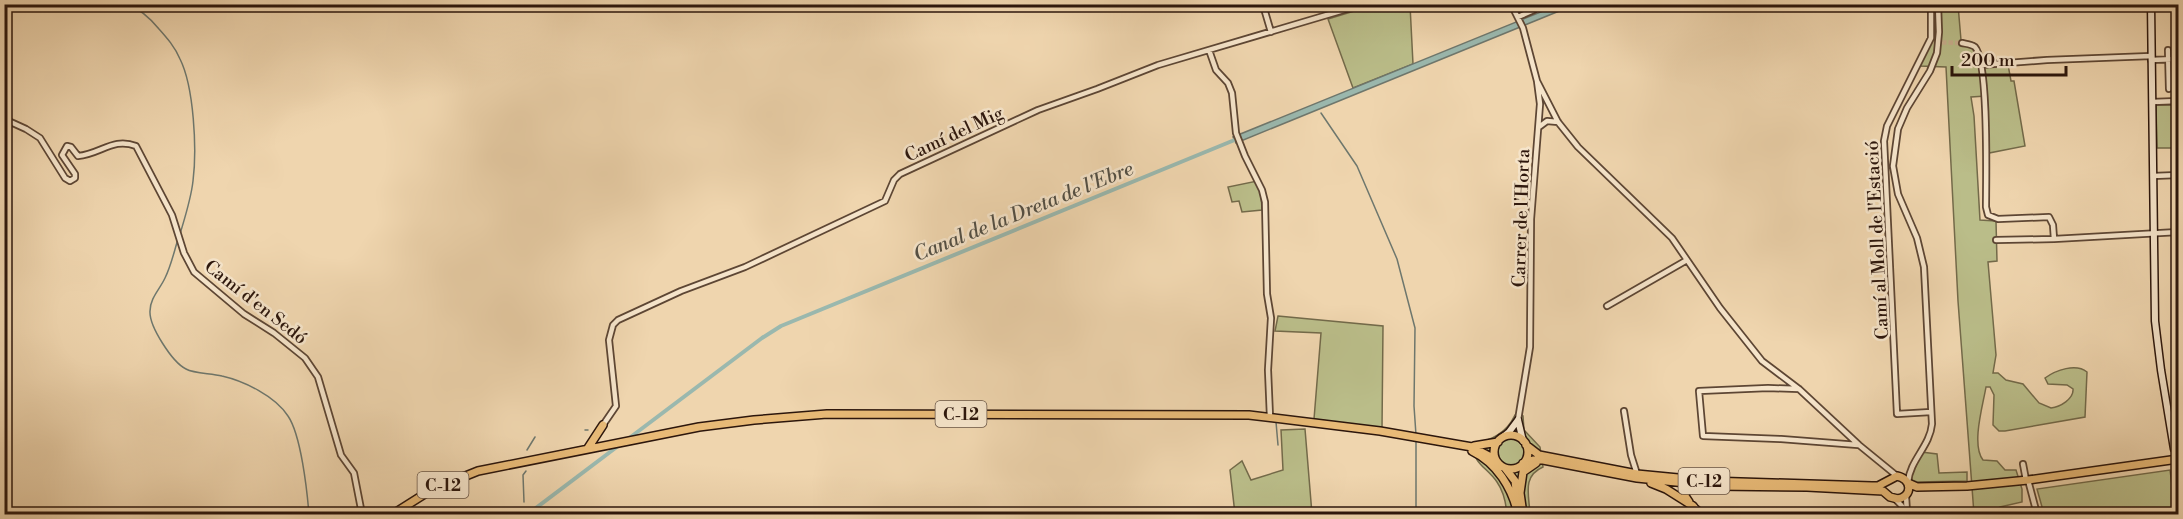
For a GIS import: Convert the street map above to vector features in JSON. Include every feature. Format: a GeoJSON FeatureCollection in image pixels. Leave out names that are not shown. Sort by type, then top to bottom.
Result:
{"type":"FeatureCollection","features":[{"type":"Feature","properties":{"kind":"main road","name":"C-12"},"geometry":{"type":"LineString","coordinates":[[393,514],[431,490],[478,471],[588,448],[598,442],[608,444],[737,422],[827,414],[1270,417],[1472,447],[1495,459],[1505,468],[1513,469],[1538,459],[1637,476],[1715,486],[1883,491],[1891,497],[1901,499],[1917,487]]}},
{"type":"Feature","properties":{"kind":"main road"},"geometry":{"type":"LineString","coordinates":[[598,442],[603,424]]}},
{"type":"Feature","properties":{"kind":"main road","name":"C-12"},"geometry":{"type":"LineString","coordinates":[[1472,447],[1515,436],[1539,455],[1637,476],[1709,481],[1872,486],[1898,476]]}},
{"type":"Feature","properties":{"kind":"main road"},"geometry":{"type":"LineString","coordinates":[[1495,459],[1494,450],[1501,439]]}},
{"type":"Feature","properties":{"kind":"main road"},"geometry":{"type":"LineString","coordinates":[[1441,441],[1450,446],[1474,451],[1484,458],[1509,487],[1520,514]]}},
{"type":"Feature","properties":{"kind":"main road"},"geometry":{"type":"LineString","coordinates":[[1520,493],[1518,479],[1527,454],[1524,443]]}},
{"type":"Feature","properties":{"kind":"main road"},"geometry":{"type":"LineString","coordinates":[[1898,476],[1917,487],[1967,486],[2178,461]]}},
{"type":"Feature","properties":{"kind":"main road"},"geometry":{"type":"LineString","coordinates":[[1520,514],[1522,475],[1530,466],[1540,462],[1555,462]]}},
{"type":"Feature","properties":{"kind":"main road"},"geometry":{"type":"LineString","coordinates":[[1505,468],[1515,481],[1520,514]]}},
{"type":"Feature","properties":{"kind":"main road"},"geometry":{"type":"LineString","coordinates":[[1637,476],[1666,489],[1693,506]]}},
{"type":"Feature","properties":{"kind":"main road"},"geometry":{"type":"LineString","coordinates":[[1888,481],[1886,487],[1891,497]]}},
{"type":"Feature","properties":{"kind":"main road"},"geometry":{"type":"LineString","coordinates":[[1907,495],[1908,482]]}},
{"type":"Feature","properties":{"kind":"main road"},"geometry":{"type":"LineString","coordinates":[[1693,506],[1685,496],[1688,488],[1715,486]]}},
{"type":"Feature","properties":{"kind":"street"},"geometry":{"type":"LineString","coordinates":[[1266,4],[1263,5],[1271,32]]}},
{"type":"Feature","properties":{"kind":"street","name":"Camí del Mig"},"geometry":{"type":"LineString","coordinates":[[603,424],[616,406],[609,340],[613,325],[618,320],[681,291],[746,267],[885,201],[894,180],[900,174],[1038,110],[1158,65],[1364,4]]}},
{"type":"Feature","properties":{"kind":"street","name":"Carrer de l'Horta"},"geometry":{"type":"LineString","coordinates":[[1511,4],[1519,18],[1537,81],[1540,115],[1531,219],[1530,347],[1518,420]]}},
{"type":"Feature","properties":{"kind":"street"},"geometry":{"type":"LineString","coordinates":[[1519,18],[1534,10],[1530,4]]}},
{"type":"Feature","properties":{"kind":"street","name":"Camí al Moll de l'Estació"},"geometry":{"type":"LineString","coordinates":[[1931,4],[1931,38],[1884,135],[1897,414],[1931,412]]}},
{"type":"Feature","properties":{"kind":"street"},"geometry":{"type":"LineString","coordinates":[[1908,482],[1909,470],[1931,433],[1931,412],[1924,267],[1917,238],[1898,194],[1893,166],[1898,129],[1907,108],[1930,71],[1937,53],[1940,32],[1938,4]]}},
{"type":"Feature","properties":{"kind":"street"},"geometry":{"type":"LineString","coordinates":[[2168,461],[2176,451],[2161,370],[2155,321],[2151,5],[2177,4]]}},
{"type":"Feature","properties":{"kind":"street"},"geometry":{"type":"LineString","coordinates":[[1962,43],[1976,48],[1981,65],[1988,215],[1998,219],[2049,218],[2053,225],[2054,239]]}},
{"type":"Feature","properties":{"kind":"street"},"geometry":{"type":"LineString","coordinates":[[1209,50],[1216,70],[1228,83],[1232,93],[1237,135],[1262,190],[1265,202],[1267,294],[1271,318],[1268,370],[1270,417]]}},
{"type":"Feature","properties":{"kind":"street"},"geometry":{"type":"LineString","coordinates":[[2168,50],[2169,89]]}},
{"type":"Feature","properties":{"kind":"street"},"geometry":{"type":"LineString","coordinates":[[1981,65],[2047,60],[2178,59]]}},
{"type":"Feature","properties":{"kind":"street"},"geometry":{"type":"LineString","coordinates":[[1537,81],[1558,122],[1578,147],[1660,225],[1754,352],[1773,371],[1799,389],[1884,466],[1898,476],[1909,470]]}},
{"type":"Feature","properties":{"kind":"street"},"geometry":{"type":"LineString","coordinates":[[2152,102],[2178,101]]}},
{"type":"Feature","properties":{"kind":"street"},"geometry":{"type":"LineString","coordinates":[[1540,115],[1552,112]]}},
{"type":"Feature","properties":{"kind":"street"},"geometry":{"type":"LineString","coordinates":[[1540,115],[1558,122]]}},
{"type":"Feature","properties":{"kind":"street","name":"Camí d'en Sedó"},"geometry":{"type":"LineString","coordinates":[[4,119],[27,129],[40,138],[65,178],[70,181],[75,178],[75,174],[62,155],[67,146],[71,147],[78,156],[118,143],[126,142],[136,146],[172,215],[184,253],[194,272],[231,304],[274,333],[305,358],[318,377],[341,455],[354,473],[362,514]]}},
{"type":"Feature","properties":{"kind":"street"},"geometry":{"type":"LineString","coordinates":[[1539,127],[1549,120]]}},
{"type":"Feature","properties":{"kind":"street"},"geometry":{"type":"LineString","coordinates":[[2153,176],[2178,175]]}},
{"type":"Feature","properties":{"kind":"street"},"geometry":{"type":"LineString","coordinates":[[1996,240],[2178,232]]}},
{"type":"Feature","properties":{"kind":"street"},"geometry":{"type":"LineString","coordinates":[[1607,306],[1687,260]]}},
{"type":"Feature","properties":{"kind":"street"},"geometry":{"type":"LineString","coordinates":[[1799,389],[1699,391],[1704,436],[1859,445]]}},
{"type":"Feature","properties":{"kind":"street"},"geometry":{"type":"LineString","coordinates":[[1624,411],[1637,476]]}},
{"type":"Feature","properties":{"kind":"street"},"geometry":{"type":"LineString","coordinates":[[1501,439],[1518,420]]}},
{"type":"Feature","properties":{"kind":"street"},"geometry":{"type":"LineString","coordinates":[[1518,420],[1524,443]]}},
{"type":"Feature","properties":{"kind":"street"},"geometry":{"type":"LineString","coordinates":[[2178,461],[2178,468]]}},
{"type":"Feature","properties":{"kind":"street"},"geometry":{"type":"LineString","coordinates":[[2023,464],[2037,514]]}},
{"type":"Feature","properties":{"kind":"street"},"geometry":{"type":"LineString","coordinates":[[1884,466],[1888,481]]}},
{"type":"Feature","properties":{"kind":"street"},"geometry":{"type":"LineString","coordinates":[[1907,495],[1907,514]]}},
{"type":"Feature","properties":{"kind":"street"},"geometry":{"type":"LineString","coordinates":[[1891,497],[1907,514]]}},
{"type":"Feature","properties":{"kind":"street"},"geometry":{"type":"LineString","coordinates":[[1693,506],[1702,514]]}},
{"type":"Feature","properties":{"kind":"green space"},"geometry":{"type":"Polygon","coordinates":[[[1374,5],[1410,5],[1413,64],[1353,88],[1328,19],[1374,5]]]}},
{"type":"Feature","properties":{"kind":"green space"},"geometry":{"type":"Polygon","coordinates":[[[1933,5],[1958,5],[1961,40],[1974,43],[1984,61],[2007,59],[2011,81],[2014,81],[2025,146],[1989,153],[1986,96],[1971,97],[1980,220],[1996,221],[1997,261],[1988,262],[1996,355],[1993,373],[1998,373],[2006,380],[2023,384],[2039,403],[2051,408],[2066,402],[2073,393],[2073,389],[2067,385],[2048,384],[2045,378],[2055,372],[2072,368],[2087,372],[2085,417],[2005,431],[1999,431],[1993,425],[1994,395],[1990,387],[1986,387],[1978,435],[1980,453],[1983,460],[1997,461],[2005,470],[2016,470],[2022,489],[2022,502],[2000,507],[1995,510],[1994,514],[1974,514],[1958,301],[1946,67],[1920,66],[1934,37],[1933,5]]]}},
{"type":"Feature","properties":{"kind":"green space"},"geometry":{"type":"Polygon","coordinates":[[[2156,105],[2178,105],[2178,148],[2157,148],[2156,105]]]}},
{"type":"Feature","properties":{"kind":"green space"},"geometry":{"type":"Polygon","coordinates":[[[1257,181],[1261,193],[1262,210],[1242,212],[1239,201],[1232,202],[1228,187],[1257,181]]]}},
{"type":"Feature","properties":{"kind":"green space"},"geometry":{"type":"Polygon","coordinates":[[[1278,316],[1383,326],[1382,429],[1314,419],[1321,333],[1275,331],[1278,316]]]}},
{"type":"Feature","properties":{"kind":"green space"},"geometry":{"type":"Polygon","coordinates":[[[1515,415],[1523,416],[1524,430],[1540,447],[1543,467],[1532,475],[1528,487],[1530,514],[1507,514],[1499,486],[1478,461],[1474,450],[1473,443],[1486,441],[1498,435],[1515,415]]]}},
{"type":"Feature","properties":{"kind":"green space"},"geometry":{"type":"Polygon","coordinates":[[[1305,429],[1312,514],[1235,514],[1230,470],[1242,461],[1251,480],[1283,470],[1281,430],[1305,429]]]}},
{"type":"Feature","properties":{"kind":"green space"},"geometry":{"type":"Polygon","coordinates":[[[1921,452],[1937,454],[1939,473],[1967,472],[1967,481],[1917,482],[1912,480],[1910,471],[1921,452]]]}},
{"type":"Feature","properties":{"kind":"green space"},"geometry":{"type":"Polygon","coordinates":[[[2170,470],[2175,508],[2178,507],[2178,514],[2044,514],[2037,489],[2170,470]]]}},
{"type":"Feature","properties":{"kind":"water"},"geometry":{"type":"Polygon","coordinates":[[[1558,5],[1574,5],[1236,143],[1233,137],[1558,5]]]}},
{"type":"Feature","properties":{"kind":"waterway"},"geometry":{"type":"LineString","coordinates":[[127,4],[136,8],[156,25],[171,43],[185,71],[193,118],[194,168],[191,194],[180,234]]}},
{"type":"Feature","properties":{"kind":"waterway"},"geometry":{"type":"LineString","coordinates":[[1321,113],[1357,166],[1397,259],[1415,328],[1416,435]]}},
{"type":"Feature","properties":{"kind":"waterway","name":"Canal de la Dreta de l'Ebre"},"geometry":{"type":"LineString","coordinates":[[628,439],[781,326],[1237,139]]}},
{"type":"Feature","properties":{"kind":"waterway"},"geometry":{"type":"LineString","coordinates":[[178,239],[171,264],[150,306],[151,318],[157,334],[168,352],[186,369],[222,376],[258,390],[275,402],[288,416],[300,449],[309,514]]}},
{"type":"Feature","properties":{"kind":"waterway"},"geometry":{"type":"LineString","coordinates":[[1276,422],[1278,445]]}},
{"type":"Feature","properties":{"kind":"waterway"},"geometry":{"type":"LineString","coordinates":[[527,450],[535,437]]}},
{"type":"Feature","properties":{"kind":"waterway"},"geometry":{"type":"LineString","coordinates":[[1416,440],[1416,514]]}},
{"type":"Feature","properties":{"kind":"waterway","name":"Canal de la Dreta de l'Ebre"},"geometry":{"type":"LineString","coordinates":[[528,514],[622,443]]}},
{"type":"Feature","properties":{"kind":"waterway"},"geometry":{"type":"LineString","coordinates":[[524,502],[523,475],[526,471]]}},
{"type":"Feature","properties":{"kind":"tunnel"},"geometry":{"type":"LineString","coordinates":[[1929,42],[1962,43]]}}]}
